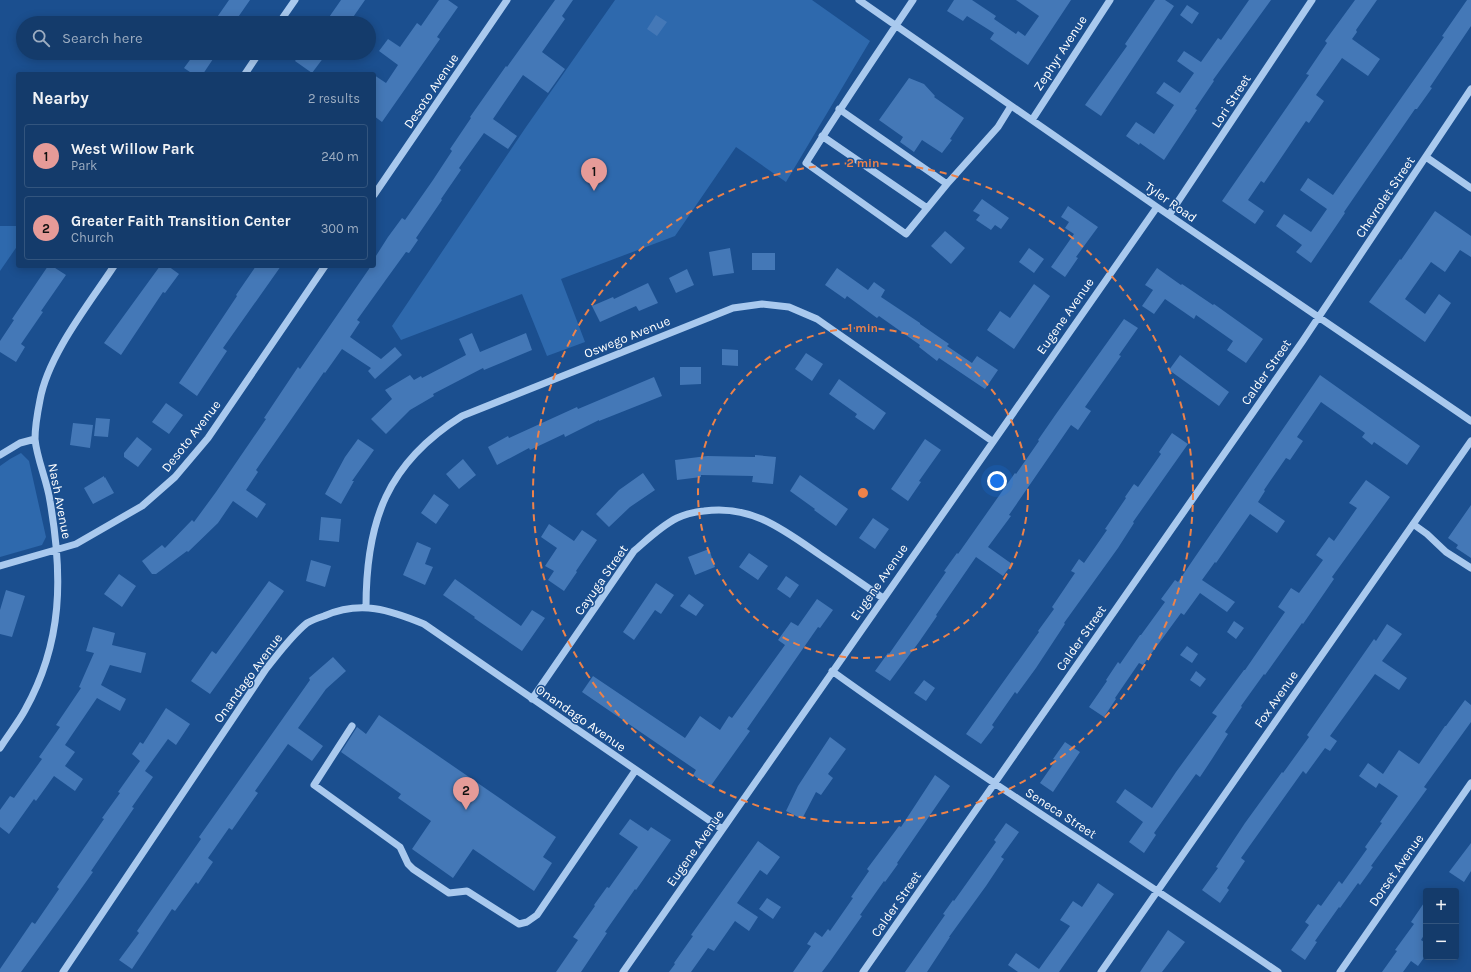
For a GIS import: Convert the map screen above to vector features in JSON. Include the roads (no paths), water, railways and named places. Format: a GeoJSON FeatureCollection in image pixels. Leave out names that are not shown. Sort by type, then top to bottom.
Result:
{"type":"FeatureCollection","features":[{"type":"Feature","properties":{"kind":"street"},"geometry":{"type":"LineString","coordinates":[[284,16],[295,0]]}},
{"type":"Feature","properties":{"kind":"street","name":"Desoto Avenue"},"geometry":{"type":"LineString","coordinates":[[376,192],[507,0]]}},
{"type":"Feature","properties":{"kind":"street","name":"Tyler Road"},"geometry":{"type":"LineString","coordinates":[[859,0],[1156,207],[1471,421]]}},
{"type":"Feature","properties":{"kind":"street"},"geometry":{"type":"LineString","coordinates":[[913,0],[897,26],[839,109],[806,163],[906,234],[947,184],[998,127],[1011,106]]}},
{"type":"Feature","properties":{"kind":"street","name":"Zephyr Avenue"},"geometry":{"type":"LineString","coordinates":[[1032,120],[1110,0]]}},
{"type":"Feature","properties":{"kind":"street","name":"Lori Street"},"geometry":{"type":"LineString","coordinates":[[1169,215],[1312,0]]}},
{"type":"Feature","properties":{"kind":"street"},"geometry":{"type":"LineString","coordinates":[[246,72],[254,60]]}},
{"type":"Feature","properties":{"kind":"street","name":"Chevrolet Street"},"geometry":{"type":"LineString","coordinates":[[1319,318],[1471,89]]}},
{"type":"Feature","properties":{"kind":"street"},"geometry":{"type":"LineString","coordinates":[[839,109],[947,184]]}},
{"type":"Feature","properties":{"kind":"street"},"geometry":{"type":"LineString","coordinates":[[822,136],[927,208]]}},
{"type":"Feature","properties":{"kind":"street"},"geometry":{"type":"LineString","coordinates":[[1426,158],[1471,188]]}},
{"type":"Feature","properties":{"kind":"street","name":"Eugene Avenue"},"geometry":{"type":"LineString","coordinates":[[623,972],[1156,207]]}},
{"type":"Feature","properties":{"kind":"street","name":"Nash Avenue"},"geometry":{"type":"LineString","coordinates":[[0,748],[25,710],[37,686],[50,650],[56,624],[58,571],[57,551],[50,500],[35,439],[40,400],[47,375],[62,345],[113,268]]}},
{"type":"Feature","properties":{"kind":"street","name":"Desoto Avenue"},"geometry":{"type":"LineString","coordinates":[[0,566],[57,551],[76,544],[142,506],[175,477],[208,438],[324,268]]}},
{"type":"Feature","properties":{"kind":"street","name":"Oswego Avenue"},"geometry":{"type":"LineString","coordinates":[[366,607],[367,561],[374,526],[380,508],[395,479],[404,466],[440,429],[462,416],[733,308],[762,304],[789,307],[817,320],[992,441]]}},
{"type":"Feature","properties":{"kind":"street","name":"Calder Street"},"geometry":{"type":"LineString","coordinates":[[863,972],[1319,318]]}},
{"type":"Feature","properties":{"kind":"street"},"geometry":{"type":"LineString","coordinates":[[0,455],[20,443],[35,439]]}},
{"type":"Feature","properties":{"kind":"street","name":"Fox Avenue"},"geometry":{"type":"LineString","coordinates":[[1101,972],[1471,441]]}},
{"type":"Feature","properties":{"kind":"street","name":"Cayuga Street"},"geometry":{"type":"LineString","coordinates":[[532,699],[634,551],[655,532],[678,518],[692,513],[724,509],[741,511],[764,519],[784,530],[883,598]]}},
{"type":"Feature","properties":{"kind":"street"},"geometry":{"type":"LineString","coordinates":[[1413,524],[1446,552],[1471,568]]}},
{"type":"Feature","properties":{"kind":"street","name":"Onandago Avenue"},"geometry":{"type":"LineString","coordinates":[[63,972],[266,669],[293,636],[308,622],[333,612],[366,607],[386,610],[424,624],[722,830]]}},
{"type":"Feature","properties":{"kind":"street","name":"Seneca Street"},"geometry":{"type":"LineString","coordinates":[[832,671],[994,783],[1278,972]]}},
{"type":"Feature","properties":{"kind":"street"},"geometry":{"type":"LineString","coordinates":[[352,726],[314,785],[400,846],[408,864],[413,869],[449,893],[467,891],[519,924],[527,922],[537,915],[635,771]]}},
{"type":"Feature","properties":{"kind":"street","name":"Dorset Avenue"},"geometry":{"type":"LineString","coordinates":[[1340,972],[1471,783]]}},
{"type":"Feature","properties":{"kind":"place","name":"West Willow Park"},"geometry":{"type":"Point","coordinates":[594,191]}},
{"type":"Feature","properties":{"kind":"place","name":"Greater Faith Transition Center"},"geometry":{"type":"Point","coordinates":[466,810]}}]}
